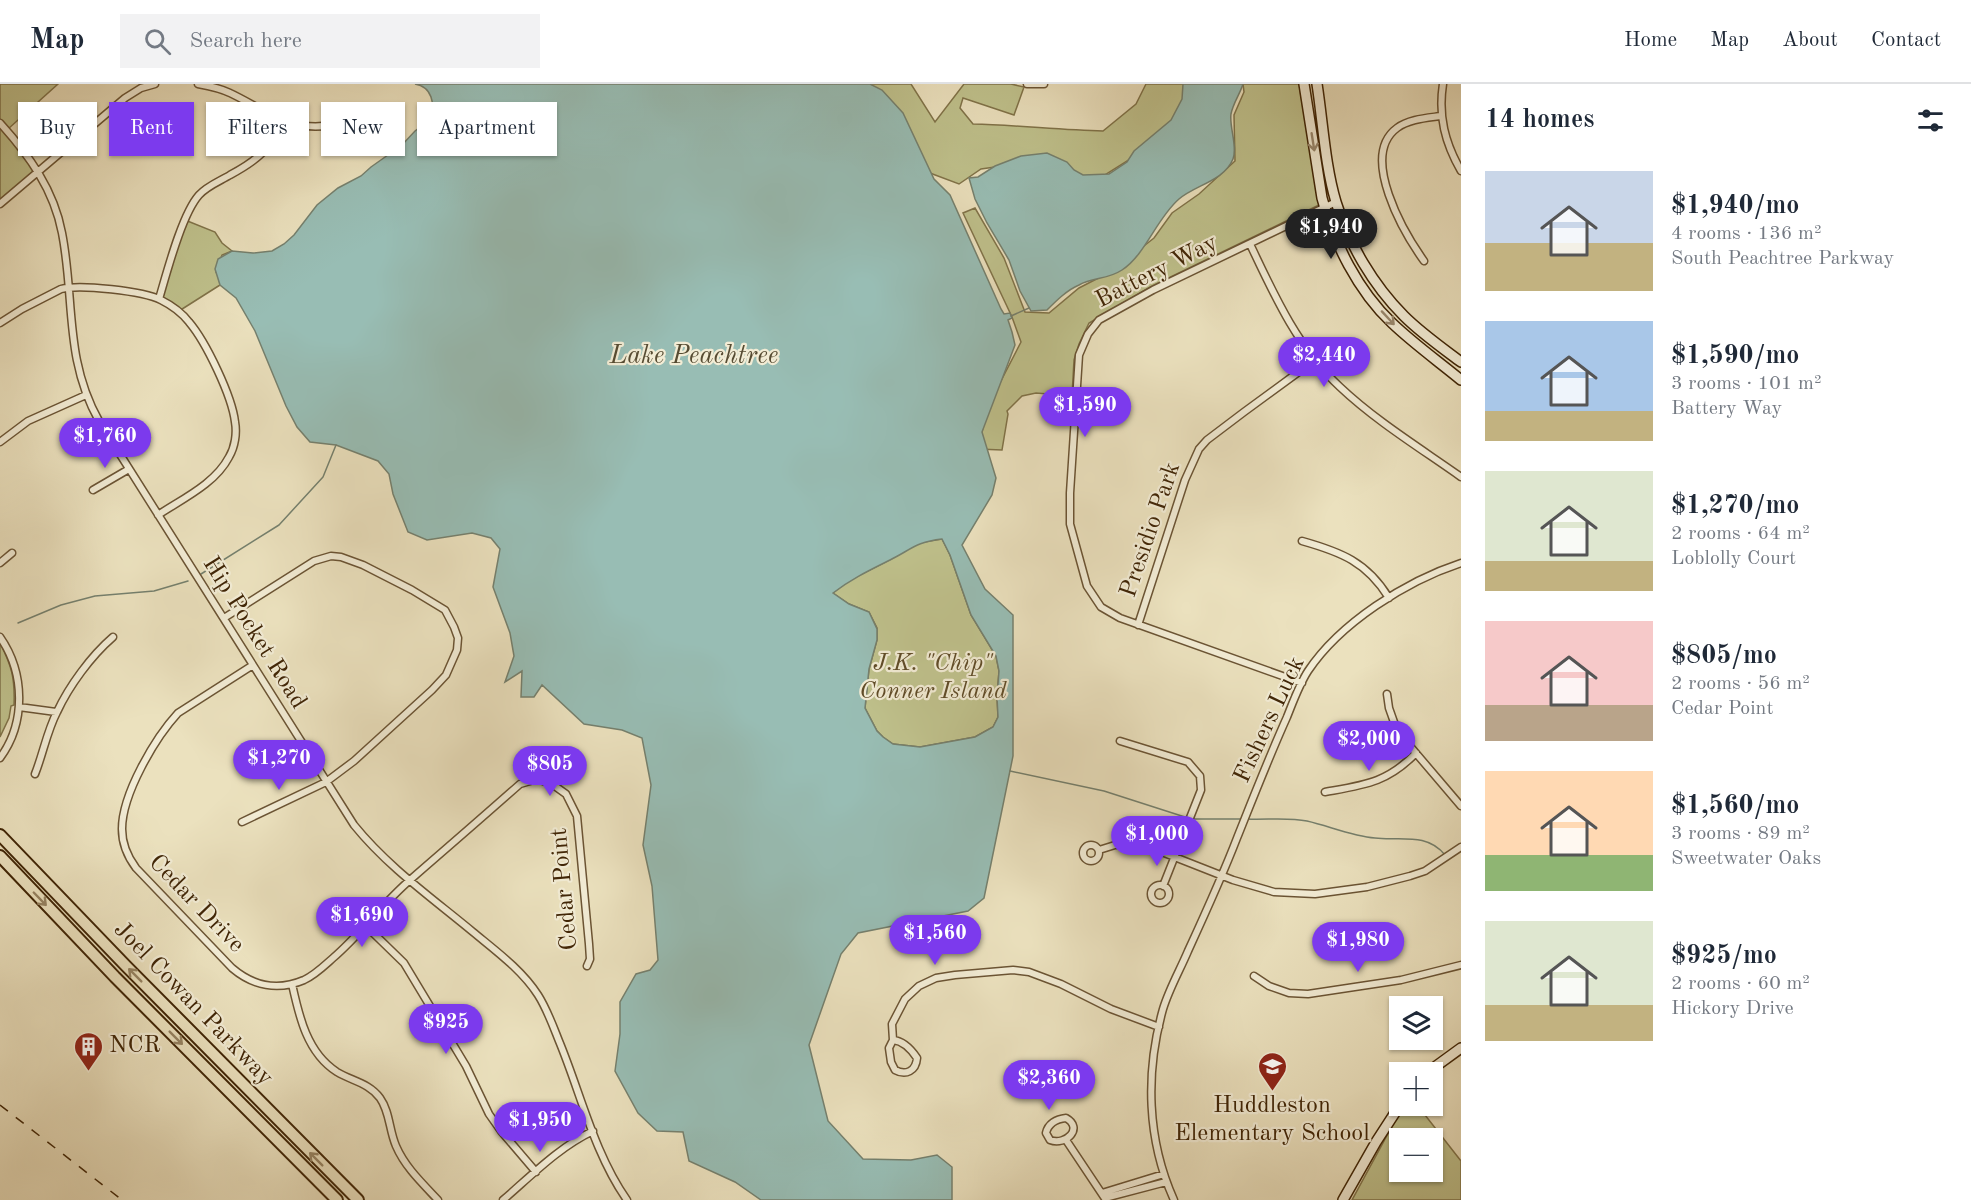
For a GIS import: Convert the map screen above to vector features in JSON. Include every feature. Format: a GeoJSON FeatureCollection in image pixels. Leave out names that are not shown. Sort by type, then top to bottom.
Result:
{"type":"FeatureCollection","features":[{"type":"Feature","properties":{"kind":"main road"},"geometry":{"type":"LineString","coordinates":[[1304,84],[1316,165],[1325,207],[1344,257],[1358,280],[1391,322],[1461,380]]}},
{"type":"Feature","properties":{"kind":"main road"},"geometry":{"type":"LineString","coordinates":[[1317,84],[1336,202],[1356,251],[1382,291],[1403,315],[1461,362]]}},
{"type":"Feature","properties":{"kind":"main road","name":"Joel Cowan Parkway"},"geometry":{"type":"LineString","coordinates":[[0,835],[358,1200]]}},
{"type":"Feature","properties":{"kind":"main road","name":"Joel Cowan Parkway"},"geometry":{"type":"LineString","coordinates":[[0,856],[116,977],[337,1200]]}},
{"type":"Feature","properties":{"kind":"main road"},"geometry":{"type":"LineString","coordinates":[[1442,1062],[1461,1048]]}},
{"type":"Feature","properties":{"kind":"main road"},"geometry":{"type":"LineString","coordinates":[[1343,1200],[1393,1116]]}},
{"type":"Feature","properties":{"kind":"street"},"geometry":{"type":"LineString","coordinates":[[0,204],[125,98],[141,88],[155,84]]}},
{"type":"Feature","properties":{"kind":"street"},"geometry":{"type":"LineString","coordinates":[[198,84],[229,92],[248,102]]}},
{"type":"Feature","properties":{"kind":"street"},"geometry":{"type":"LineString","coordinates":[[1027,84],[1044,84]]}},
{"type":"Feature","properties":{"kind":"street"},"geometry":{"type":"LineString","coordinates":[[1443,84],[1441,116],[1443,128],[1451,154],[1461,171]]}},
{"type":"Feature","properties":{"kind":"street"},"geometry":{"type":"LineString","coordinates":[[1424,261],[1410,242],[1400,221],[1382,169],[1382,157],[1388,138],[1395,129],[1411,122],[1441,116]]}},
{"type":"Feature","properties":{"kind":"street","name":"Hip Pocket Road"},"geometry":{"type":"LineString","coordinates":[[0,123],[39,171],[50,194],[62,232],[76,359],[86,395],[99,421],[354,825],[369,844],[409,880],[498,952],[530,984],[539,997],[553,1025],[612,1176],[627,1200]]}},
{"type":"Feature","properties":{"kind":"street"},"geometry":{"type":"LineString","coordinates":[[159,299],[190,207],[206,189],[261,156]]}},
{"type":"Feature","properties":{"kind":"street","name":"Battery Way"},"geometry":{"type":"LineString","coordinates":[[1302,683],[1138,625],[1110,613],[1101,607],[1094,597],[1088,586],[1071,530],[1070,493],[1080,350],[1088,334],[1099,320],[1153,290],[1336,202]]}},
{"type":"Feature","properties":{"kind":"street"},"geometry":{"type":"LineString","coordinates":[[1250,244],[1279,306],[1315,360],[1339,387],[1384,424],[1461,477]]}},
{"type":"Feature","properties":{"kind":"street"},"geometry":{"type":"LineString","coordinates":[[0,323],[29,305],[68,287],[90,287],[159,299],[179,312],[195,331],[221,380],[233,411],[236,424],[234,445],[223,467],[200,487],[158,515]]}},
{"type":"Feature","properties":{"kind":"street","name":"Presidio Park"},"geometry":{"type":"LineString","coordinates":[[1138,625],[1185,480],[1199,449],[1207,440],[1315,360]]}},
{"type":"Feature","properties":{"kind":"street"},"geometry":{"type":"LineString","coordinates":[[0,442],[28,421],[86,395]]}},
{"type":"Feature","properties":{"kind":"street"},"geometry":{"type":"LineString","coordinates":[[93,490],[129,469]]}},
{"type":"Feature","properties":{"kind":"street"},"geometry":{"type":"LineString","coordinates":[[1302,541],[1334,551],[1357,562],[1379,582],[1389,598]]}},
{"type":"Feature","properties":{"kind":"street"},"geometry":{"type":"LineString","coordinates":[[0,563],[12,553]]}},
{"type":"Feature","properties":{"kind":"street"},"geometry":{"type":"LineString","coordinates":[[224,618],[314,561],[332,556],[363,565],[445,610],[458,638],[457,650],[447,675],[354,761],[326,782],[242,822]]}},
{"type":"Feature","properties":{"kind":"street","name":"Fishers Luck"},"geometry":{"type":"LineString","coordinates":[[1174,1200],[1166,1182],[1156,1145],[1150,1095],[1158,1027],[1170,988],[1222,876],[1302,683],[1307,672],[1344,630],[1389,598],[1423,578],[1461,563]]}},
{"type":"Feature","properties":{"kind":"street"},"geometry":{"type":"LineString","coordinates":[[0,637],[9,650],[16,667],[19,707],[14,735],[0,758]]}},
{"type":"Feature","properties":{"kind":"street"},"geometry":{"type":"LineString","coordinates":[[35,774],[56,712],[87,664],[113,637]]}},
{"type":"Feature","properties":{"kind":"street","name":"Cedar Drive"},"geometry":{"type":"LineString","coordinates":[[253,665],[178,713],[159,735],[123,815],[122,837],[129,859],[240,975],[256,984],[266,986],[292,984],[321,970],[409,880]]}},
{"type":"Feature","properties":{"kind":"street"},"geometry":{"type":"LineString","coordinates":[[1387,694],[1395,725],[1461,806]]}},
{"type":"Feature","properties":{"kind":"street"},"geometry":{"type":"LineString","coordinates":[[19,707],[56,712]]}},
{"type":"Feature","properties":{"kind":"street"},"geometry":{"type":"LineString","coordinates":[[1120,741],[1188,762],[1200,776],[1201,790],[1163,886]]}},
{"type":"Feature","properties":{"kind":"street"},"geometry":{"type":"LineString","coordinates":[[1325,792],[1371,784],[1402,766],[1416,753]]}},
{"type":"Feature","properties":{"kind":"street","name":"Cedar Point"},"geometry":{"type":"LineString","coordinates":[[409,880],[520,784],[537,779],[552,784],[566,794],[577,816],[589,944],[590,959],[587,966]]}},
{"type":"Feature","properties":{"kind":"street"},"geometry":{"type":"LineString","coordinates":[[1099,850],[1115,845],[1139,843],[1222,876],[1274,892],[1315,894],[1367,887],[1425,871],[1461,847]]}},
{"type":"Feature","properties":{"kind":"street"},"geometry":{"type":"LineString","coordinates":[[366,926],[404,963],[466,1066],[489,1114],[536,1172]]}},
{"type":"Feature","properties":{"kind":"street"},"geometry":{"type":"LineString","coordinates":[[1254,976],[1269,986],[1289,993],[1308,994],[1401,980],[1461,965]]}},
{"type":"Feature","properties":{"kind":"street"},"geometry":{"type":"LineString","coordinates":[[893,1040],[907,1046],[916,1058],[915,1067],[908,1072],[895,1070],[891,1062],[889,1047],[893,1040],[892,1024],[905,999],[919,986],[936,978],[1004,971],[1029,972],[1044,976],[1111,1009],[1158,1027]]}},
{"type":"Feature","properties":{"kind":"street"},"geometry":{"type":"LineString","coordinates":[[292,984],[306,1036],[318,1054],[337,1072],[371,1088],[381,1099],[400,1154],[411,1171],[438,1200]]}},
{"type":"Feature","properties":{"kind":"street"},"geometry":{"type":"LineString","coordinates":[[1066,1118],[1072,1122],[1074,1126],[1072,1134],[1066,1140],[1053,1142],[1046,1133],[1048,1127],[1066,1118]]}},
{"type":"Feature","properties":{"kind":"street"},"geometry":{"type":"LineString","coordinates":[[507,1199],[576,1139],[593,1131]]}},
{"type":"Feature","properties":{"kind":"street"},"geometry":{"type":"LineString","coordinates":[[1066,1140],[1104,1197]]}},
{"type":"Feature","properties":{"kind":"street"},"geometry":{"type":"LineString","coordinates":[[1104,1197],[1164,1174]]}},
{"type":"Feature","properties":{"kind":"street"},"geometry":{"type":"LineString","coordinates":[[1104,1197],[1166,1182]]}},
{"type":"Feature","properties":{"kind":"green space"},"geometry":{"type":"Polygon","coordinates":[[[0,84],[58,84],[38,102],[18,102],[18,120],[8,129],[18,143],[18,156],[28,156],[39,171],[0,204],[0,84]]]}},
{"type":"Feature","properties":{"kind":"green space"},"geometry":{"type":"Polygon","coordinates":[[[853,84],[911,84],[935,122],[964,84],[1011,84],[1024,87],[1014,115],[963,98],[960,108],[973,124],[1103,131],[1136,104],[1146,84],[1192,84],[1186,124],[1097,180],[1038,161],[981,169],[959,184],[922,170],[853,84]]]}},
{"type":"Feature","properties":{"kind":"green space"},"geometry":{"type":"Polygon","coordinates":[[[1243,84],[1299,84],[1319,205],[1152,286],[1089,323],[1074,360],[1072,396],[1036,393],[1022,396],[1007,411],[1002,450],[978,449],[988,406],[1021,342],[1012,317],[963,213],[975,208],[1004,258],[1025,312],[1049,313],[1079,288],[1112,271],[1154,238],[1172,213],[1199,194],[1235,161],[1234,115],[1244,92],[1243,84]]]}},
{"type":"Feature","properties":{"kind":"green space"},"geometry":{"type":"Polygon","coordinates":[[[185,220],[215,232],[222,243],[232,251],[222,255],[216,272],[220,285],[179,311],[159,299],[185,220]]]}},
{"type":"Feature","properties":{"kind":"green space","name":"J.K. \"Chip\" Conner Island"},"geometry":{"type":"Polygon","coordinates":[[[942,539],[971,615],[996,656],[999,671],[998,717],[993,727],[975,737],[920,747],[893,744],[877,731],[865,708],[869,669],[877,640],[877,628],[869,612],[849,604],[833,593],[848,581],[918,543],[942,539]]]}},
{"type":"Feature","properties":{"kind":"green space"},"geometry":{"type":"Polygon","coordinates":[[[0,643],[12,673],[14,705],[11,706],[9,718],[0,737],[0,643]]]}},
{"type":"Feature","properties":{"kind":"green space"},"geometry":{"type":"Polygon","coordinates":[[[1398,1116],[1426,1116],[1435,1128],[1391,1128],[1398,1116]]]}},
{"type":"Feature","properties":{"kind":"green space"},"geometry":{"type":"Polygon","coordinates":[[[1389,1132],[1389,1182],[1443,1182],[1443,1138],[1461,1161],[1461,1200],[1352,1200],[1389,1132]]]}},
{"type":"Feature","properties":{"kind":"water","name":"Lake Peachtree"},"geometry":{"type":"Polygon","coordinates":[[[415,84],[870,84],[882,90],[903,113],[934,179],[950,195],[1001,309],[1004,314],[1010,313],[1012,318],[1008,320],[1015,345],[982,432],[996,478],[992,495],[962,545],[985,589],[1013,615],[1013,756],[984,898],[968,911],[858,933],[841,954],[809,1045],[828,1121],[863,1159],[911,1160],[937,1155],[952,1167],[952,1200],[761,1200],[735,1182],[689,1161],[683,1132],[657,1131],[638,1113],[615,1071],[620,1034],[620,1002],[636,974],[650,970],[658,960],[652,886],[643,845],[651,785],[642,738],[622,730],[584,724],[542,685],[534,697],[521,697],[522,671],[505,682],[514,656],[510,633],[493,587],[500,549],[491,538],[472,533],[427,540],[408,532],[393,494],[389,474],[378,461],[336,445],[310,442],[297,427],[286,406],[255,331],[236,298],[220,285],[215,269],[218,259],[232,251],[253,253],[272,251],[284,244],[294,235],[317,205],[338,188],[361,176],[386,156],[405,156],[405,142],[417,130],[417,156],[557,156],[557,102],[432,102],[425,88],[415,84]],[[942,539],[915,546],[833,593],[849,604],[869,612],[877,629],[877,640],[869,669],[865,708],[877,731],[893,744],[920,747],[975,737],[993,727],[998,717],[999,671],[996,656],[971,615],[942,539]]]}},
{"type":"Feature","properties":{"kind":"water"},"geometry":{"type":"Polygon","coordinates":[[[1183,84],[1243,84],[1231,114],[1235,149],[1229,166],[1216,178],[1179,199],[1164,216],[1138,255],[1122,270],[1075,287],[1047,310],[1031,311],[1020,291],[1009,260],[975,199],[969,178],[978,177],[995,166],[1021,156],[1047,153],[1067,162],[1083,175],[1109,174],[1127,162],[1134,151],[1171,120],[1182,99],[1183,84]]]}},
{"type":"Feature","properties":{"kind":"waterway"},"geometry":{"type":"LineString","coordinates":[[1011,316],[1029,308]]}},
{"type":"Feature","properties":{"kind":"waterway"},"geometry":{"type":"LineString","coordinates":[[201,574],[279,525],[323,477],[336,445]]}},
{"type":"Feature","properties":{"kind":"waterway"},"geometry":{"type":"LineString","coordinates":[[18,623],[61,605],[95,596],[154,591],[188,581]]}},
{"type":"Feature","properties":{"kind":"waterway"},"geometry":{"type":"LineString","coordinates":[[1010,771],[1104,791],[1188,818]]}},
{"type":"Feature","properties":{"kind":"waterway"},"geometry":{"type":"LineString","coordinates":[[1193,819],[1242,819]]}},
{"type":"Feature","properties":{"kind":"waterway"},"geometry":{"type":"LineString","coordinates":[[1247,819],[1300,820],[1366,837],[1421,840],[1430,843],[1445,855]]}},
{"type":"Feature","properties":{"kind":"railway"},"geometry":{"type":"LineString","coordinates":[[0,1105],[122,1200]]}},
{"type":"Feature","properties":{"kind":"place","name":"NCR"},"geometry":{"type":"Point","coordinates":[88,1072]}},
{"type":"Feature","properties":{"kind":"place","name":"Huddleston Elementary School"},"geometry":{"type":"Point","coordinates":[1272,1092]}}]}
